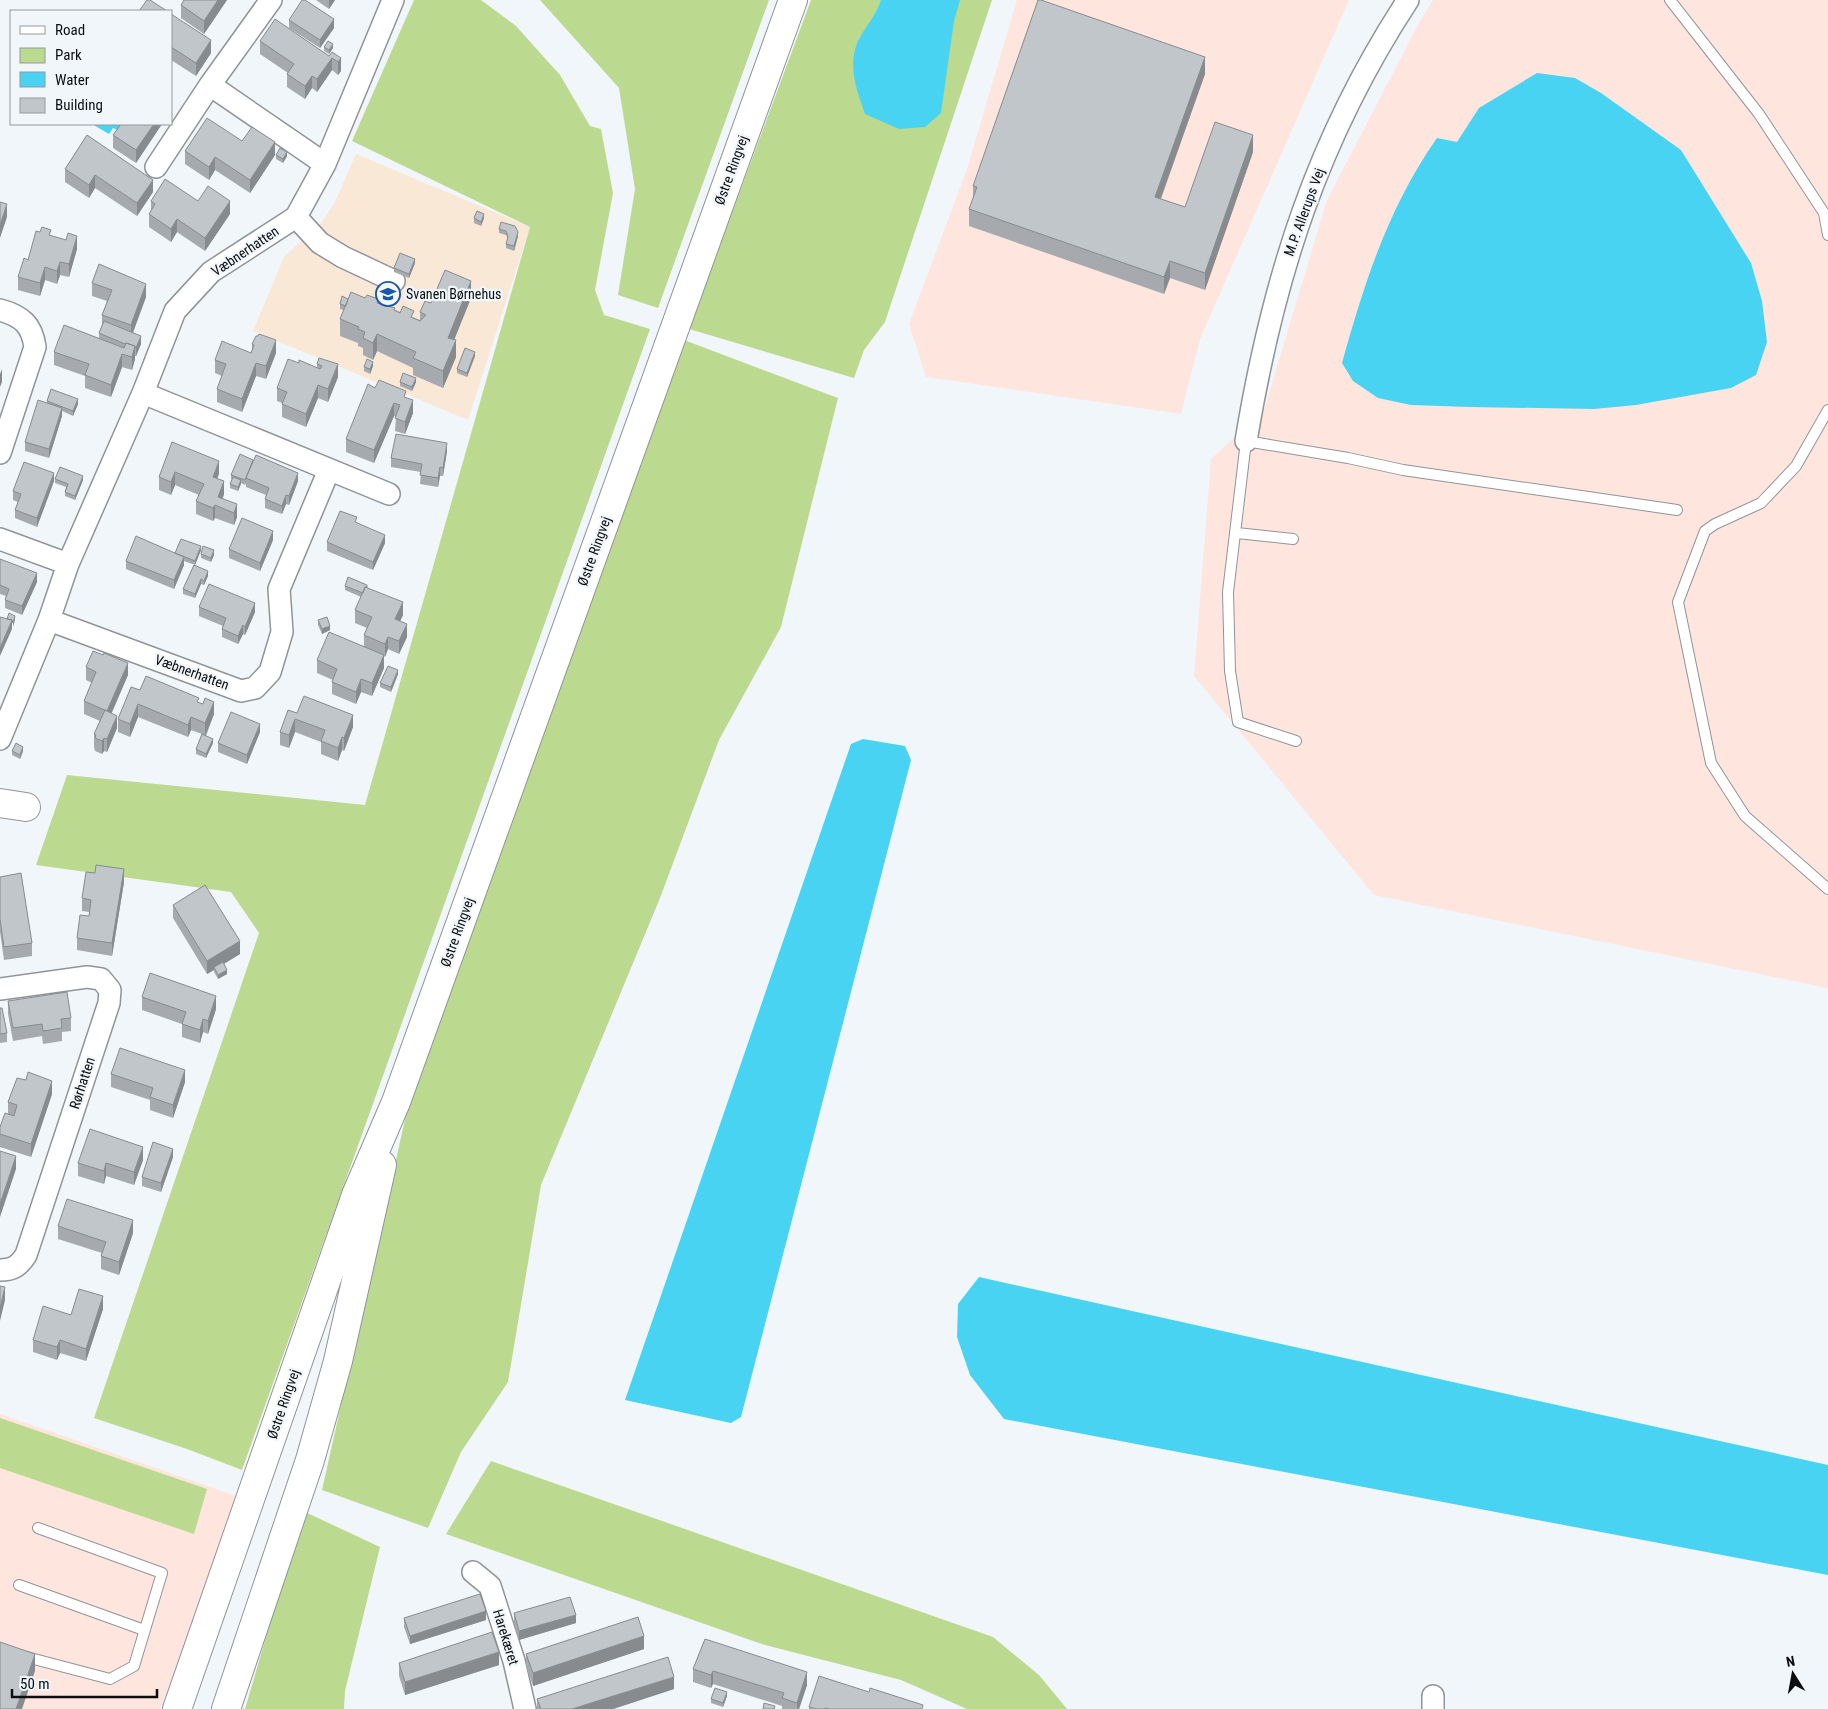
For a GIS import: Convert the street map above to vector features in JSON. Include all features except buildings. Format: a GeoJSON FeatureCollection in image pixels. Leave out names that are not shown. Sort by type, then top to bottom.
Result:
{"type":"FeatureCollection","features":[{"type":"Feature","properties":{"kind":"main road","name":"Østre Ringvej"},"geometry":{"type":"LineString","coordinates":[[177,1709],[356,1195],[396,1102],[793,0]]}},
{"type":"Feature","properties":{"kind":"main road","name":"Østre Ringvej"},"geometry":{"type":"LineString","coordinates":[[226,1709],[310,1460],[336,1370],[396,1102]]}},
{"type":"Feature","properties":{"kind":"street"},"geometry":{"type":"LineString","coordinates":[[156,167],[210,85],[271,0]]}},
{"type":"Feature","properties":{"kind":"street","name":"Væbnerhatten"},"geometry":{"type":"LineString","coordinates":[[0,739],[49,620],[68,564],[143,393],[176,310],[211,272],[296,217],[326,164],[393,0]]}},
{"type":"Feature","properties":{"kind":"street","name":"M.P. Allerups Vej"},"geometry":{"type":"LineString","coordinates":[[1246,441],[1267,327],[1299,217],[1336,127],[1380,42],[1408,0]]}},
{"type":"Feature","properties":{"kind":"street"},"geometry":{"type":"LineString","coordinates":[[210,85],[326,164]]}},
{"type":"Feature","properties":{"kind":"street"},"geometry":{"type":"LineString","coordinates":[[296,217],[320,243],[343,257],[394,281]]}},
{"type":"Feature","properties":{"kind":"street"},"geometry":{"type":"LineString","coordinates":[[0,310],[12,313],[26,323],[33,332],[34,347],[0,453]]}},
{"type":"Feature","properties":{"kind":"street"},"geometry":{"type":"LineString","coordinates":[[143,393],[389,494]]}},
{"type":"Feature","properties":{"kind":"street","name":"Væbnerhatten"},"geometry":{"type":"LineString","coordinates":[[49,620],[241,690],[255,688],[270,672],[282,632],[278,589],[329,470]]}},
{"type":"Feature","properties":{"kind":"street"},"geometry":{"type":"LineString","coordinates":[[0,539],[68,564]]}},
{"type":"Feature","properties":{"kind":"street","name":"Rørhatten"},"geometry":{"type":"LineString","coordinates":[[0,989],[87,977],[101,979],[106,982],[110,990],[109,1003],[26,1255],[19,1264],[10,1270],[0,1270]]}},
{"type":"Feature","properties":{"kind":"street","name":"Harekæret"},"geometry":{"type":"LineString","coordinates":[[473,1572],[490,1586],[514,1661],[525,1709]]}},
{"type":"Feature","properties":{"kind":"lane"},"geometry":{"type":"LineString","coordinates":[[1670,0],[1759,114],[1824,213],[1828,235]]}},
{"type":"Feature","properties":{"kind":"lane"},"geometry":{"type":"LineString","coordinates":[[1828,410],[1796,466],[1761,503],[1715,524],[1706,531],[1678,602],[1711,763],[1745,816],[1828,889]]}},
{"type":"Feature","properties":{"kind":"lane"},"geometry":{"type":"LineString","coordinates":[[1296,741],[1238,722],[1230,671],[1228,592],[1237,533],[1246,441],[1348,458],[1403,470],[1677,510]]}},
{"type":"Feature","properties":{"kind":"lane"},"geometry":{"type":"LineString","coordinates":[[1237,533],[1293,540]]}},
{"type":"Feature","properties":{"kind":"lane"},"geometry":{"type":"LineString","coordinates":[[0,1650],[110,1679],[134,1666],[162,1573],[38,1528]]}},
{"type":"Feature","properties":{"kind":"lane"},"geometry":{"type":"LineString","coordinates":[[19,1585],[144,1630]]}},
{"type":"Feature","properties":{"kind":"shaded area"},"geometry":{"type":"Polygon","coordinates":[[[1017,0],[1349,0],[1200,339],[1181,414],[926,377],[909,324],[967,169],[1017,0]]]}},
{"type":"Feature","properties":{"kind":"shaded area"},"geometry":{"type":"Polygon","coordinates":[[[1433,0],[1828,0],[1828,988],[1374,895],[1194,676],[1211,459],[1264,410],[1327,200],[1419,23],[1433,0]]]}},
{"type":"Feature","properties":{"kind":"shaded area","name":"Svanen Børnehus"},"geometry":{"type":"Polygon","coordinates":[[[356,154],[530,227],[468,420],[253,331],[284,257],[322,222],[334,204],[356,154]]]}},
{"type":"Feature","properties":{"kind":"shaded area"},"geometry":{"type":"Polygon","coordinates":[[[0,1414],[239,1497],[160,1709],[0,1709],[0,1414]]]}},
{"type":"Feature","properties":{"kind":"green space"},"geometry":{"type":"Polygon","coordinates":[[[414,0],[481,0],[516,26],[560,75],[590,126],[601,129],[613,193],[595,290],[604,315],[650,329],[242,1470],[187,1449],[94,1418],[259,933],[231,892],[36,865],[67,775],[365,805],[530,227],[352,141],[414,0]]]}},
{"type":"Feature","properties":{"kind":"green space"},"geometry":{"type":"Polygon","coordinates":[[[540,0],[769,0],[658,308],[618,295],[635,189],[619,88],[540,0]]]}},
{"type":"Feature","properties":{"kind":"green space"},"geometry":{"type":"Polygon","coordinates":[[[811,0],[992,0],[885,322],[864,350],[854,378],[689,329],[811,0]]]}},
{"type":"Feature","properties":{"kind":"green space"},"geometry":{"type":"Polygon","coordinates":[[[684,340],[838,398],[781,627],[719,740],[660,898],[541,1185],[508,1382],[461,1452],[428,1528],[322,1490],[408,1106],[684,340]]]}},
{"type":"Feature","properties":{"kind":"green space"},"geometry":{"type":"Polygon","coordinates":[[[0,1418],[207,1489],[194,1534],[0,1468],[0,1418]]]}},
{"type":"Feature","properties":{"kind":"green space"},"geometry":{"type":"Polygon","coordinates":[[[491,1461],[993,1637],[1039,1675],[1067,1709],[967,1709],[901,1680],[765,1645],[446,1534],[491,1461]]]}},
{"type":"Feature","properties":{"kind":"green space"},"geometry":{"type":"Polygon","coordinates":[[[303,1511],[380,1547],[345,1691],[344,1709],[245,1709],[303,1511]]]}},
{"type":"Feature","properties":{"kind":"water"},"geometry":{"type":"Polygon","coordinates":[[[881,0],[960,0],[954,21],[941,113],[925,127],[899,129],[865,114],[854,78],[853,60],[858,41],[881,0]]]}},
{"type":"Feature","properties":{"kind":"water"},"geometry":{"type":"Polygon","coordinates":[[[1537,73],[1575,78],[1601,93],[1681,150],[1751,263],[1762,301],[1767,342],[1756,375],[1731,388],[1636,405],[1594,409],[1411,405],[1378,398],[1353,381],[1342,363],[1360,303],[1391,218],[1420,164],[1437,138],[1457,142],[1479,108],[1537,73]]]}},
{"type":"Feature","properties":{"kind":"water"},"geometry":{"type":"Polygon","coordinates":[[[94,125],[121,126],[117,130],[113,128],[109,134],[94,125]]]}},
{"type":"Feature","properties":{"kind":"water"},"geometry":{"type":"Polygon","coordinates":[[[863,739],[905,746],[911,760],[741,1417],[731,1423],[625,1400],[851,744],[863,739]]]}},
{"type":"Feature","properties":{"kind":"water"},"geometry":{"type":"Polygon","coordinates":[[[979,1277],[1828,1465],[1828,1575],[1004,1419],[970,1375],[957,1337],[958,1304],[979,1277]]]}},
{"type":"Feature","properties":{"kind":"place","name":"Svanen Børnehus"},"geometry":{"type":"Point","coordinates":[388,294]}}]}
